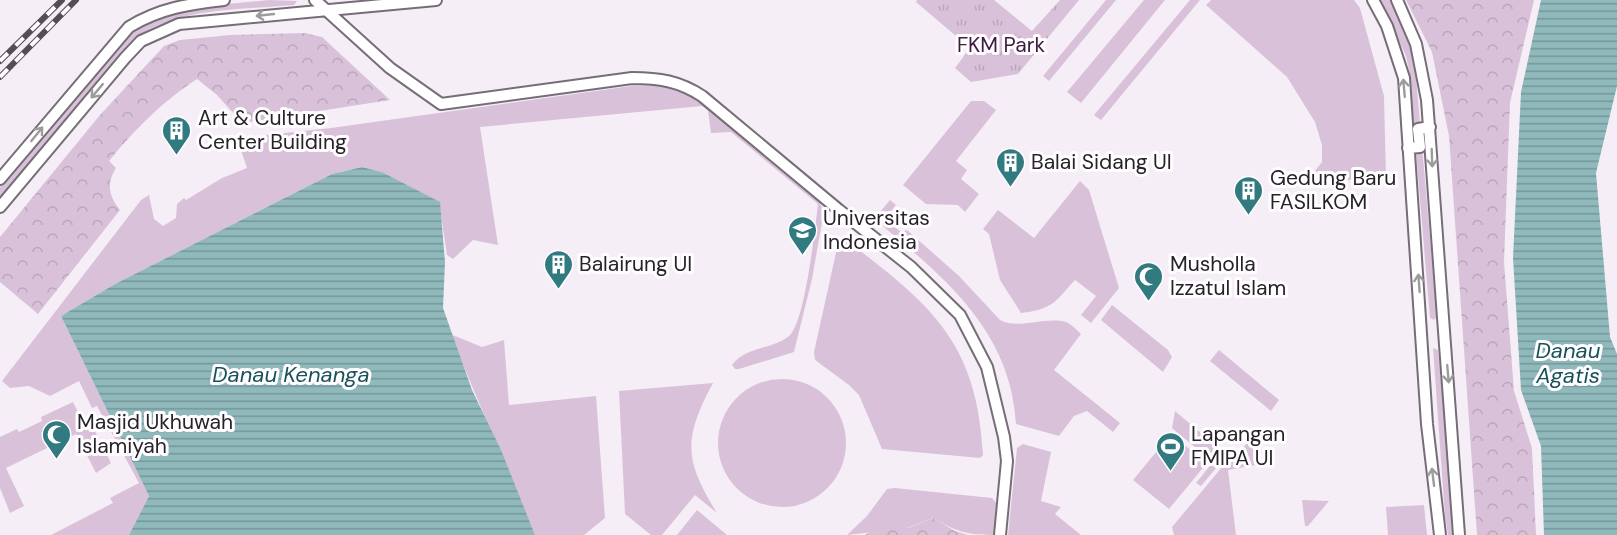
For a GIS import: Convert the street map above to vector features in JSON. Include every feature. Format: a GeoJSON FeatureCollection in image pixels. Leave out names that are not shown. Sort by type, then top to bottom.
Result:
{"type":"FeatureCollection","features":[{"type":"Feature","properties":{"kind":"street"},"geometry":{"type":"LineString","coordinates":[[0,179],[129,27],[147,16],[174,6],[224,0]]}},
{"type":"Feature","properties":{"kind":"street"},"geometry":{"type":"LineString","coordinates":[[315,0],[390,68],[441,104],[632,78],[685,85],[702,96],[911,267],[960,315],[987,368],[1004,437],[1007,461],[1000,535]]}},
{"type":"Feature","properties":{"kind":"street"},"geometry":{"type":"LineString","coordinates":[[0,207],[141,41],[179,24],[323,8],[435,0]]}},
{"type":"Feature","properties":{"kind":"street"},"geometry":{"type":"LineString","coordinates":[[1373,0],[1391,35],[1404,78],[1423,335],[1427,424],[1440,535]]}},
{"type":"Feature","properties":{"kind":"street"},"geometry":{"type":"LineString","coordinates":[[1397,0],[1416,44],[1430,127],[1459,535]]}},
{"type":"Feature","properties":{"kind":"street"},"geometry":{"type":"LineString","coordinates":[[1408,148],[1420,147],[1418,129],[1430,127]]}},
{"type":"Feature","properties":{"kind":"street"},"geometry":{"type":"LineString","coordinates":[[1423,335],[1444,335]]}},
{"type":"Feature","properties":{"kind":"green space"},"geometry":{"type":"Polygon","coordinates":[[[269,0],[297,1],[294,5],[233,9],[192,15],[153,27],[136,37],[0,198],[0,187],[132,32],[147,23],[181,11],[269,0]]]}},
{"type":"Feature","properties":{"kind":"green space","name":"FKM Park"},"geometry":{"type":"Polygon","coordinates":[[[917,0],[994,0],[1032,31],[1060,0],[1079,0],[1018,74],[971,82],[955,68],[970,48],[916,2],[917,0]]]}},
{"type":"Feature","properties":{"kind":"green space"},"geometry":{"type":"Polygon","coordinates":[[[1106,0],[1116,0],[1049,81],[1043,76],[1106,0]]]}},
{"type":"Feature","properties":{"kind":"green space"},"geometry":{"type":"Polygon","coordinates":[[[1144,0],[1165,0],[1081,103],[1067,92],[1144,0]]]}},
{"type":"Feature","properties":{"kind":"green space"},"geometry":{"type":"Polygon","coordinates":[[[1190,0],[1200,0],[1101,120],[1094,115],[1190,0]]]}},
{"type":"Feature","properties":{"kind":"green space"},"geometry":{"type":"Polygon","coordinates":[[[1211,0],[1354,0],[1360,8],[1384,96],[1386,176],[1304,185],[1322,162],[1322,145],[1315,122],[1287,77],[1206,5],[1211,0]]]}},
{"type":"Feature","properties":{"kind":"green space"},"geometry":{"type":"Polygon","coordinates":[[[1380,0],[1391,0],[1413,53],[1437,317],[1434,320],[1430,318],[1409,70],[1406,56],[1380,0]]]}},
{"type":"Feature","properties":{"kind":"green space"},"geometry":{"type":"Polygon","coordinates":[[[1406,0],[1534,0],[1510,103],[1504,262],[1514,391],[1532,448],[1536,535],[1477,535],[1449,136],[1432,52],[1406,0]]]}},
{"type":"Feature","properties":{"kind":"green space"},"geometry":{"type":"Polygon","coordinates":[[[305,33],[322,37],[390,100],[242,123],[217,95],[197,79],[150,117],[109,161],[116,168],[110,184],[111,195],[120,210],[38,314],[0,282],[0,237],[100,115],[164,46],[180,40],[230,35],[305,33]]]}},
{"type":"Feature","properties":{"kind":"green space"},"geometry":{"type":"Polygon","coordinates":[[[657,85],[696,97],[819,202],[824,211],[812,279],[794,352],[739,369],[735,369],[732,365],[744,354],[775,344],[789,336],[795,328],[808,274],[818,204],[731,132],[711,133],[708,111],[702,106],[480,127],[498,245],[473,240],[453,259],[447,255],[439,202],[382,172],[362,167],[332,174],[115,284],[61,316],[149,496],[129,535],[51,535],[113,503],[110,498],[139,483],[97,406],[92,408],[79,381],[50,396],[29,386],[10,388],[2,381],[141,200],[149,195],[154,219],[163,226],[176,218],[177,204],[184,198],[186,200],[222,178],[247,168],[237,138],[331,128],[631,86],[657,85]]]}},
{"type":"Feature","properties":{"kind":"green space"},"geometry":{"type":"Polygon","coordinates":[[[971,101],[984,101],[996,110],[956,161],[967,170],[961,179],[979,194],[965,212],[958,205],[926,204],[903,185],[971,101]]]}},
{"type":"Feature","properties":{"kind":"green space"},"geometry":{"type":"Polygon","coordinates":[[[1080,181],[1089,190],[1119,288],[1091,323],[1081,315],[1096,296],[1075,280],[1052,304],[1021,313],[1000,280],[989,234],[983,229],[998,210],[1034,238],[1080,181]]]}},
{"type":"Feature","properties":{"kind":"green space"},"geometry":{"type":"Polygon","coordinates":[[[890,200],[896,205],[885,219],[901,232],[907,230],[959,276],[1000,320],[1015,324],[1066,322],[1081,334],[1054,370],[1120,423],[1113,432],[1087,411],[1074,416],[1059,436],[1016,424],[1011,391],[1002,361],[988,334],[949,286],[878,222],[876,217],[890,200]]]}},
{"type":"Feature","properties":{"kind":"green space"},"geometry":{"type":"Polygon","coordinates":[[[839,239],[846,240],[902,285],[944,329],[959,354],[971,382],[979,416],[983,455],[980,458],[882,449],[859,395],[815,360],[814,352],[839,239]]]}},
{"type":"Feature","properties":{"kind":"green space"},"geometry":{"type":"Polygon","coordinates":[[[1112,305],[1168,350],[1172,357],[1163,372],[1101,320],[1112,305]]]}},
{"type":"Feature","properties":{"kind":"green space"},"geometry":{"type":"Polygon","coordinates":[[[450,334],[482,347],[504,340],[509,405],[596,396],[605,518],[584,535],[535,535],[450,334]]]}},
{"type":"Feature","properties":{"kind":"green space"},"geometry":{"type":"Polygon","coordinates":[[[1433,348],[1438,350],[1456,535],[1448,535],[1445,516],[1433,348]]]}},
{"type":"Feature","properties":{"kind":"green space"},"geometry":{"type":"Polygon","coordinates":[[[1219,350],[1279,400],[1271,411],[1210,361],[1219,350]]]}},
{"type":"Feature","properties":{"kind":"green space"},"geometry":{"type":"Polygon","coordinates":[[[782,379],[807,383],[828,397],[842,418],[846,443],[842,468],[828,489],[807,503],[782,507],[757,503],[736,489],[722,468],[718,443],[722,418],[736,397],[757,383],[782,379]]]}},
{"type":"Feature","properties":{"kind":"green space"},"geometry":{"type":"Polygon","coordinates":[[[713,383],[696,419],[691,449],[698,478],[717,513],[695,495],[662,535],[651,535],[625,514],[619,391],[713,383]]]}},
{"type":"Feature","properties":{"kind":"green space"},"geometry":{"type":"Polygon","coordinates":[[[73,402],[84,424],[90,421],[111,463],[96,473],[76,434],[6,468],[24,506],[10,513],[0,488],[0,437],[17,429],[19,432],[42,421],[41,417],[73,402]]]}},
{"type":"Feature","properties":{"kind":"green space"},"geometry":{"type":"Polygon","coordinates":[[[1175,411],[1227,455],[1201,486],[1196,483],[1213,462],[1172,428],[1175,411]]]}},
{"type":"Feature","properties":{"kind":"green space","name":"Lapangan FMIPA UI"},"geometry":{"type":"Polygon","coordinates":[[[1171,434],[1207,463],[1169,509],[1133,480],[1171,434]]]}},
{"type":"Feature","properties":{"kind":"green space"},"geometry":{"type":"Polygon","coordinates":[[[1249,441],[1254,446],[1256,465],[1228,470],[1236,535],[1174,535],[1172,527],[1228,460],[1232,460],[1249,441]]]}},
{"type":"Feature","properties":{"kind":"green space"},"geometry":{"type":"Polygon","coordinates":[[[1023,444],[1051,452],[1041,501],[1061,507],[1055,514],[1081,535],[1008,535],[1017,448],[1023,444]]]}},
{"type":"Feature","properties":{"kind":"green space"},"geometry":{"type":"Polygon","coordinates":[[[887,489],[992,498],[999,506],[996,535],[963,532],[933,518],[907,528],[847,535],[867,516],[887,489]]]}},
{"type":"Feature","properties":{"kind":"green space"},"geometry":{"type":"Polygon","coordinates":[[[1302,500],[1329,501],[1308,526],[1305,526],[1302,500]]]}},
{"type":"Feature","properties":{"kind":"green space"},"geometry":{"type":"Polygon","coordinates":[[[1424,505],[1427,535],[1388,535],[1386,507],[1424,505]]]}},
{"type":"Feature","properties":{"kind":"green space"},"geometry":{"type":"Polygon","coordinates":[[[697,510],[727,535],[677,535],[697,510]]]}},
{"type":"Feature","properties":{"kind":"green space"},"geometry":{"type":"Polygon","coordinates":[[[933,518],[955,531],[968,535],[865,535],[880,525],[898,520],[908,528],[933,518]]]}},
{"type":"Feature","properties":{"kind":"water","name":"Danau Agatis"},"geometry":{"type":"Polygon","coordinates":[[[1541,0],[1617,0],[1617,86],[1596,173],[1610,337],[1617,354],[1617,535],[1544,535],[1541,446],[1521,390],[1513,258],[1521,92],[1541,0]]]}},
{"type":"Feature","properties":{"kind":"water","name":"Danau Kenanga"},"geometry":{"type":"Polygon","coordinates":[[[362,167],[382,172],[440,202],[445,262],[443,308],[472,390],[501,450],[535,535],[129,535],[149,496],[61,316],[115,284],[332,174],[362,167]]]}},
{"type":"Feature","properties":{"kind":"railway"},"geometry":{"type":"LineString","coordinates":[[0,61],[62,0]]}},
{"type":"Feature","properties":{"kind":"railway"},"geometry":{"type":"LineString","coordinates":[[0,77],[76,0]]}},
{"type":"Feature","properties":{"kind":"place","name":"Art & Culture Center Building"},"geometry":{"type":"Point","coordinates":[177,156]}},
{"type":"Feature","properties":{"kind":"place","name":"Balai Sidang UI"},"geometry":{"type":"Point","coordinates":[1010,188]}},
{"type":"Feature","properties":{"kind":"place","name":"Gedung Baru FASILKOM"},"geometry":{"type":"Point","coordinates":[1249,216]}},
{"type":"Feature","properties":{"kind":"place","name":"Universitas Indonesia"},"geometry":{"type":"Point","coordinates":[802,256]}},
{"type":"Feature","properties":{"kind":"place","name":"Balairung UI"},"geometry":{"type":"Point","coordinates":[558,290]}},
{"type":"Feature","properties":{"kind":"place","name":"Musholla Izzatul Islam"},"geometry":{"type":"Point","coordinates":[1149,302]}},
{"type":"Feature","properties":{"kind":"place","name":"Masjid Ukhuwah Islamiyah"},"geometry":{"type":"Point","coordinates":[56,460]}},
{"type":"Feature","properties":{"kind":"place","name":"Lapangan FMIPA UI"},"geometry":{"type":"Point","coordinates":[1170,472]}}]}
